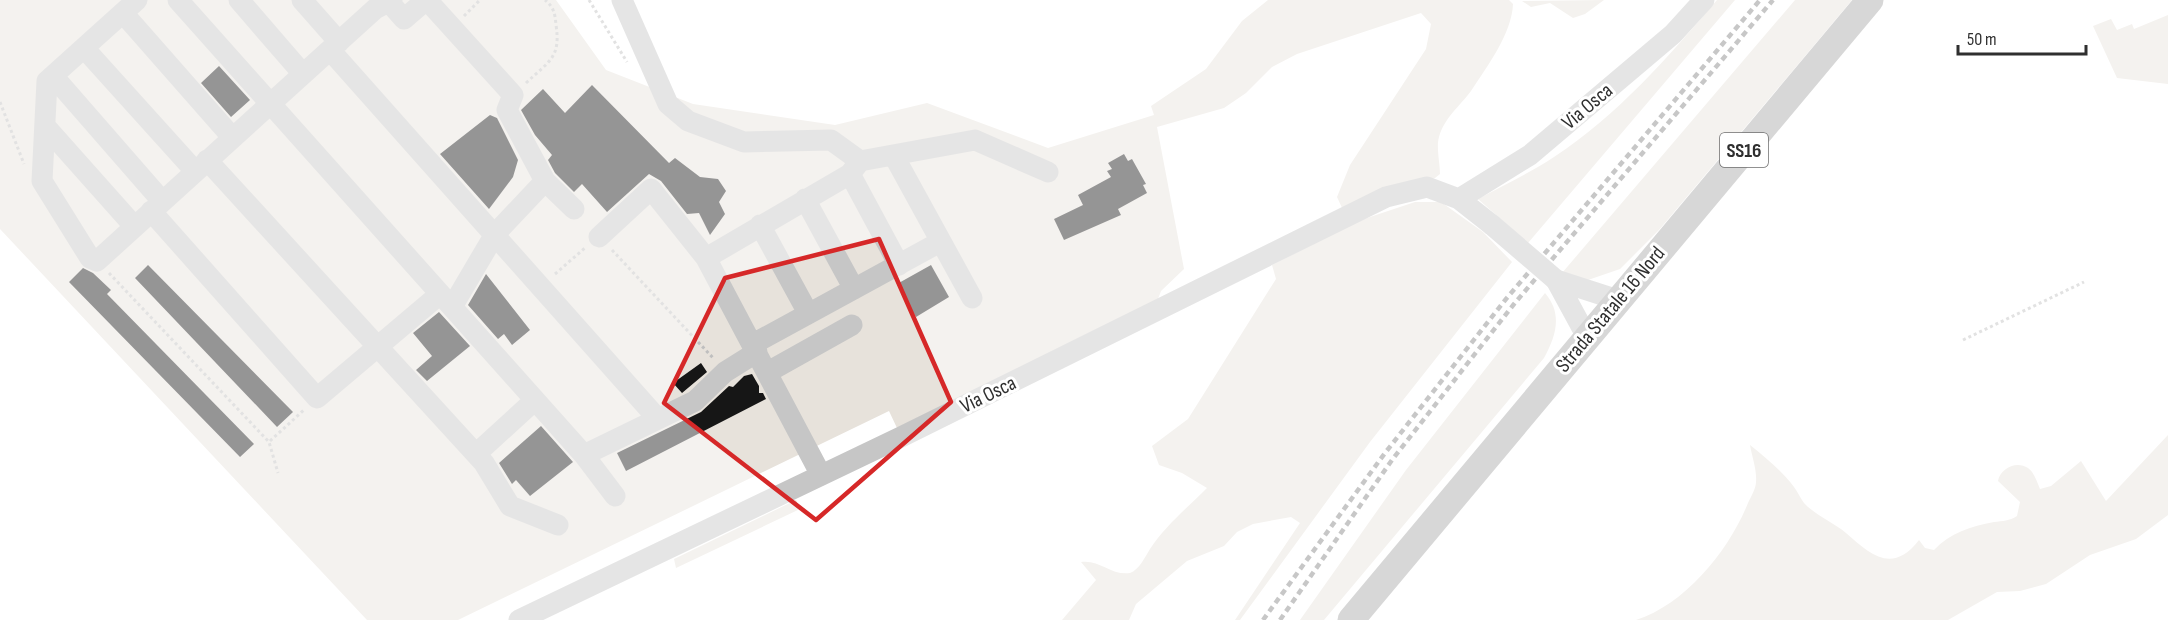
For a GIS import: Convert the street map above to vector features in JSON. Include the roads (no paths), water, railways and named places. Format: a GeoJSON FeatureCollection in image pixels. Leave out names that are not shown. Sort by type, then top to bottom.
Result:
{"type":"FeatureCollection","features":[{"type":"Feature","properties":{"kind":"main road","name":"Strada Statale 16 Nord"},"geometry":{"type":"LineString","coordinates":[[1351,620],[1870,0]]}},
{"type":"Feature","properties":{"kind":"street"},"geometry":{"type":"LineString","coordinates":[[178,0],[584,455],[615,496]]}},
{"type":"Feature","properties":{"kind":"street"},"geometry":{"type":"LineString","coordinates":[[238,0],[303,74]]}},
{"type":"Feature","properties":{"kind":"street"},"geometry":{"type":"LineString","coordinates":[[302,0],[334,46],[658,419]]}},
{"type":"Feature","properties":{"kind":"street"},"geometry":{"type":"LineString","coordinates":[[232,137],[130,6],[47,81],[42,181],[90,258],[97,261],[381,3],[404,19],[426,0],[513,95],[507,110],[545,181],[574,209]]}},
{"type":"Feature","properties":{"kind":"street"},"geometry":{"type":"LineString","coordinates":[[622,0],[668,104],[688,121],[744,142],[831,140],[855,168],[899,265]]}},
{"type":"Feature","properties":{"kind":"street","name":"Via Osca"},"geometry":{"type":"LineString","coordinates":[[1459,199],[1530,154],[1672,34],[1704,0]]}},
{"type":"Feature","properties":{"kind":"street"},"geometry":{"type":"LineString","coordinates":[[84,48],[378,348],[476,454],[510,506],[558,525]]}},
{"type":"Feature","properties":{"kind":"street"},"geometry":{"type":"LineString","coordinates":[[53,76],[156,206],[317,398],[378,348],[446,300],[495,234],[545,181]]}},
{"type":"Feature","properties":{"kind":"street"},"geometry":{"type":"LineString","coordinates":[[45,126],[134,226]]}},
{"type":"Feature","properties":{"kind":"street"},"geometry":{"type":"LineString","coordinates":[[706,258],[855,168],[894,156],[975,140],[1048,172]]}},
{"type":"Feature","properties":{"kind":"street"},"geometry":{"type":"LineString","coordinates":[[894,156],[972,297]]}},
{"type":"Feature","properties":{"kind":"street","name":"Via Osca"},"geometry":{"type":"LineString","coordinates":[[519,620],[821,475],[1386,197],[1427,187],[1459,199],[1556,280]]}},
{"type":"Feature","properties":{"kind":"street"},"geometry":{"type":"LineString","coordinates":[[599,237],[651,189],[706,258],[821,475]]}},
{"type":"Feature","properties":{"kind":"street"},"geometry":{"type":"LineString","coordinates":[[805,199],[854,289]]}},
{"type":"Feature","properties":{"kind":"street"},"geometry":{"type":"LineString","coordinates":[[760,225],[808,314]]}},
{"type":"Feature","properties":{"kind":"street"},"geometry":{"type":"LineString","coordinates":[[584,455],[695,401],[725,372],[755,348],[808,314],[940,242]]}},
{"type":"Feature","properties":{"kind":"street"},"geometry":{"type":"LineString","coordinates":[[1556,280],[1618,300]]}},
{"type":"Feature","properties":{"kind":"street"},"geometry":{"type":"LineString","coordinates":[[1556,280],[1587,337]]}},
{"type":"Feature","properties":{"kind":"street"},"geometry":{"type":"LineString","coordinates":[[768,372],[852,325]]}},
{"type":"Feature","properties":{"kind":"street"},"geometry":{"type":"LineString","coordinates":[[476,454],[535,400]]}},
{"type":"Feature","properties":{"kind":"railway"},"geometry":{"type":"LineString","coordinates":[[1263,620],[1385,453],[1506,299],[1760,0]]}},
{"type":"Feature","properties":{"kind":"railway"},"geometry":{"type":"LineString","coordinates":[[1280,620],[1392,460],[1514,304],[1773,0]]}}]}
